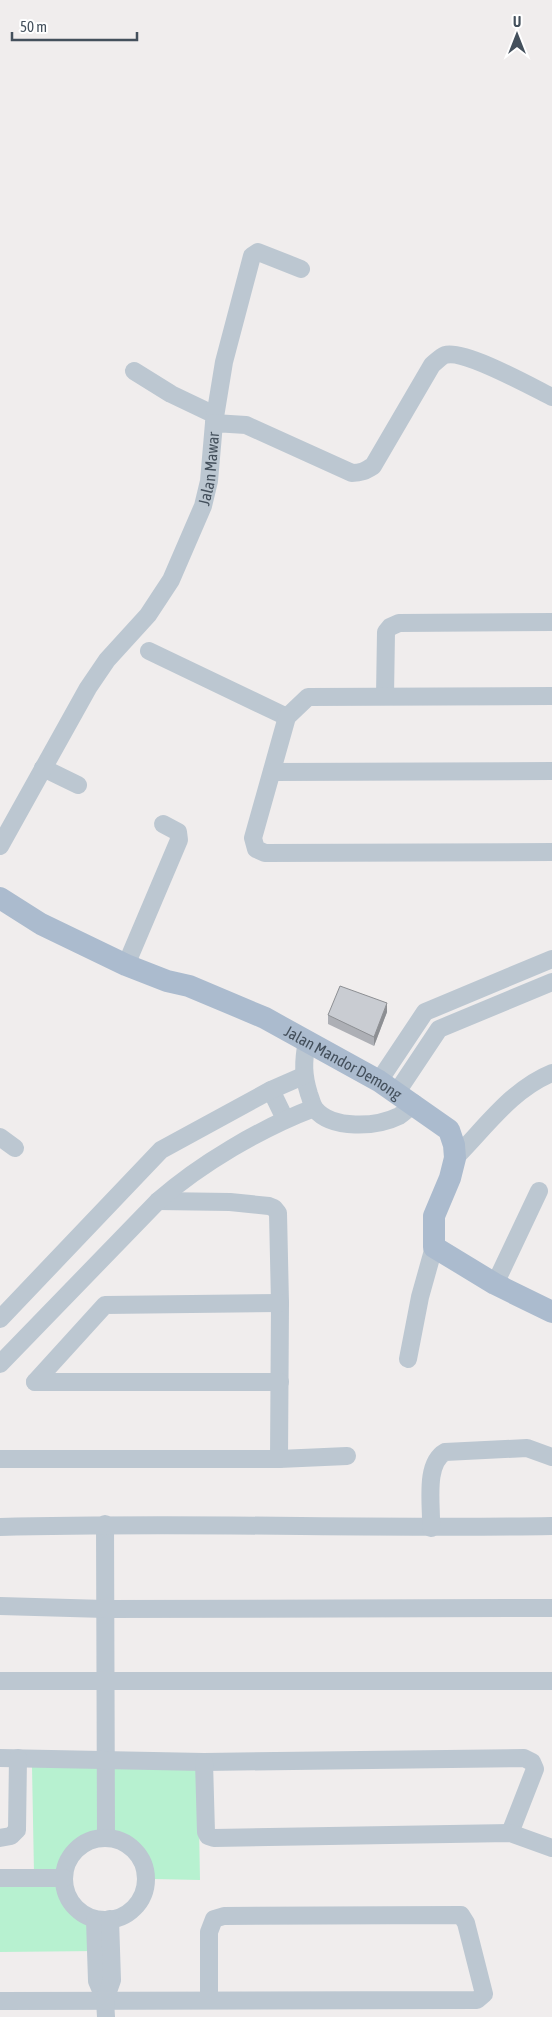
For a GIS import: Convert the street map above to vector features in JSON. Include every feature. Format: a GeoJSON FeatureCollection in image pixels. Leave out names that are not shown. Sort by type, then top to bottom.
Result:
{"type":"FeatureCollection","features":[{"type":"Feature","properties":{"kind":"main road","name":"Jalan Mandor Demong"},"geometry":{"type":"LineString","coordinates":[[0,898],[41,924],[126,965],[167,981],[189,986],[266,1018],[397,1092],[449,1130],[454,1144],[455,1158],[450,1178],[434,1216],[434,1247]]}},
{"type":"Feature","properties":{"kind":"main road"},"geometry":{"type":"LineString","coordinates":[[434,1247],[495,1284],[552,1312]]}},
{"type":"Feature","properties":{"kind":"street"},"geometry":{"type":"LineString","coordinates":[[134,371],[215,419],[224,362],[252,256],[258,252],[301,269]]}},
{"type":"Feature","properties":{"kind":"street","name":"Jalan Mawar"},"geometry":{"type":"LineString","coordinates":[[0,846],[88,688],[107,660],[148,615],[171,580],[202,506],[209,481],[215,419],[246,425],[352,473],[358,473],[364,472],[373,466],[432,365],[445,355],[457,355],[474,360],[552,396]]}},
{"type":"Feature","properties":{"kind":"street"},"geometry":{"type":"LineString","coordinates":[[385,696],[386,632],[390,627],[399,623],[552,622]]}},
{"type":"Feature","properties":{"kind":"street"},"geometry":{"type":"LineString","coordinates":[[149,651],[287,717]]}},
{"type":"Feature","properties":{"kind":"street"},"geometry":{"type":"LineString","coordinates":[[552,696],[308,697],[287,717],[253,838],[256,849],[265,854],[552,852]]}},
{"type":"Feature","properties":{"kind":"street"},"geometry":{"type":"LineString","coordinates":[[44,768],[78,785]]}},
{"type":"Feature","properties":{"kind":"street"},"geometry":{"type":"LineString","coordinates":[[272,772],[552,771]]}},
{"type":"Feature","properties":{"kind":"street"},"geometry":{"type":"LineString","coordinates":[[126,965],[179,840],[178,832],[163,824]]}},
{"type":"Feature","properties":{"kind":"street"},"geometry":{"type":"LineString","coordinates":[[307,1041],[303,1076],[314,1108],[325,1117],[344,1123],[367,1126],[401,1115],[397,1092],[425,1012],[552,959]]}},
{"type":"Feature","properties":{"kind":"street"},"geometry":{"type":"LineString","coordinates":[[397,1092],[439,1029],[552,982]]}},
{"type":"Feature","properties":{"kind":"street"},"geometry":{"type":"LineString","coordinates":[[455,1158],[510,1100],[532,1082],[551,1074]]}},
{"type":"Feature","properties":{"kind":"street"},"geometry":{"type":"LineString","coordinates":[[0,1319],[161,1150],[271,1090],[303,1076]]}},
{"type":"Feature","properties":{"kind":"street"},"geometry":{"type":"LineString","coordinates":[[271,1090],[285,1119]]}},
{"type":"Feature","properties":{"kind":"street"},"geometry":{"type":"LineString","coordinates":[[0,1364],[158,1201],[185,1178],[285,1119],[314,1108]]}},
{"type":"Feature","properties":{"kind":"street"},"geometry":{"type":"LineString","coordinates":[[0,1137],[15,1148]]}},
{"type":"Feature","properties":{"kind":"street"},"geometry":{"type":"LineString","coordinates":[[495,1284],[539,1192]]}},
{"type":"Feature","properties":{"kind":"street"},"geometry":{"type":"LineString","coordinates":[[158,1201],[230,1202],[274,1208],[278,1213],[280,1303],[279,1458]]}},
{"type":"Feature","properties":{"kind":"street"},"geometry":{"type":"LineString","coordinates":[[408,1359],[416,1316],[434,1247]]}},
{"type":"Feature","properties":{"kind":"street"},"geometry":{"type":"LineString","coordinates":[[280,1303],[105,1305],[35,1382],[280,1382]]}},
{"type":"Feature","properties":{"kind":"street"},"geometry":{"type":"LineString","coordinates":[[431,1528],[432,1467],[438,1456],[445,1452],[527,1448],[552,1457]]}},
{"type":"Feature","properties":{"kind":"street"},"geometry":{"type":"LineString","coordinates":[[0,1459],[348,1456]]}},
{"type":"Feature","properties":{"kind":"street"},"geometry":{"type":"LineString","coordinates":[[105,1524],[104,1759],[106,1838]]}},
{"type":"Feature","properties":{"kind":"street"},"geometry":{"type":"LineString","coordinates":[[0,1528],[105,1524],[431,1528],[552,1526]]}},
{"type":"Feature","properties":{"kind":"street"},"geometry":{"type":"LineString","coordinates":[[0,1606],[105,1610],[552,1608]]}},
{"type":"Feature","properties":{"kind":"street"},"geometry":{"type":"LineString","coordinates":[[0,1682],[552,1681]]}},
{"type":"Feature","properties":{"kind":"street"},"geometry":{"type":"LineString","coordinates":[[0,1758],[204,1762],[524,1758],[532,1762],[535,1769],[510,1833]]}},
{"type":"Feature","properties":{"kind":"street"},"geometry":{"type":"LineString","coordinates":[[0,1838],[11,1836],[17,1830],[18,1758]]}},
{"type":"Feature","properties":{"kind":"street"},"geometry":{"type":"LineString","coordinates":[[204,1762],[206,1832],[208,1836],[214,1838],[510,1833],[552,1848]]}},
{"type":"Feature","properties":{"kind":"street"},"geometry":{"type":"LineString","coordinates":[[106,1838],[119,1840],[130,1846],[142,1861],[146,1879],[139,1903],[130,1912],[102,1919],[76,1907],[70,1899],[64,1878],[66,1867],[77,1850],[95,1839],[106,1838]]}},
{"type":"Feature","properties":{"kind":"street"},"geometry":{"type":"LineString","coordinates":[[0,1878],[64,1878]]}},
{"type":"Feature","properties":{"kind":"street"},"geometry":{"type":"LineString","coordinates":[[0,2001],[105,2009],[209,2000],[477,2000],[484,1994],[466,1923],[461,1915],[224,1916],[214,1919],[209,1932],[209,2000]]}},
{"type":"Feature","properties":{"kind":"street"},"geometry":{"type":"LineString","coordinates":[[102,1919],[112,1980],[105,2009]]}},
{"type":"Feature","properties":{"kind":"green space"},"geometry":{"type":"Polygon","coordinates":[[[32,1767],[100,1767],[101,1833],[85,1839],[70,1851],[61,1873],[34,1873],[32,1767]]]}},
{"type":"Feature","properties":{"kind":"green space"},"geometry":{"type":"Polygon","coordinates":[[[110,1768],[198,1768],[200,1880],[154,1879],[144,1856],[134,1844],[111,1833],[110,1768]]]}},
{"type":"Feature","properties":{"kind":"green space"},"geometry":{"type":"Polygon","coordinates":[[[56,1883],[60,1897],[71,1914],[90,1925],[98,1951],[0,1952],[0,1884],[56,1883]]]}},
{"type":"Feature","properties":{"kind":"building"},"geometry":{"type":"Polygon","coordinates":[[[340,986],[387,1003],[374,1037],[328,1015],[340,986]]]}}]}
